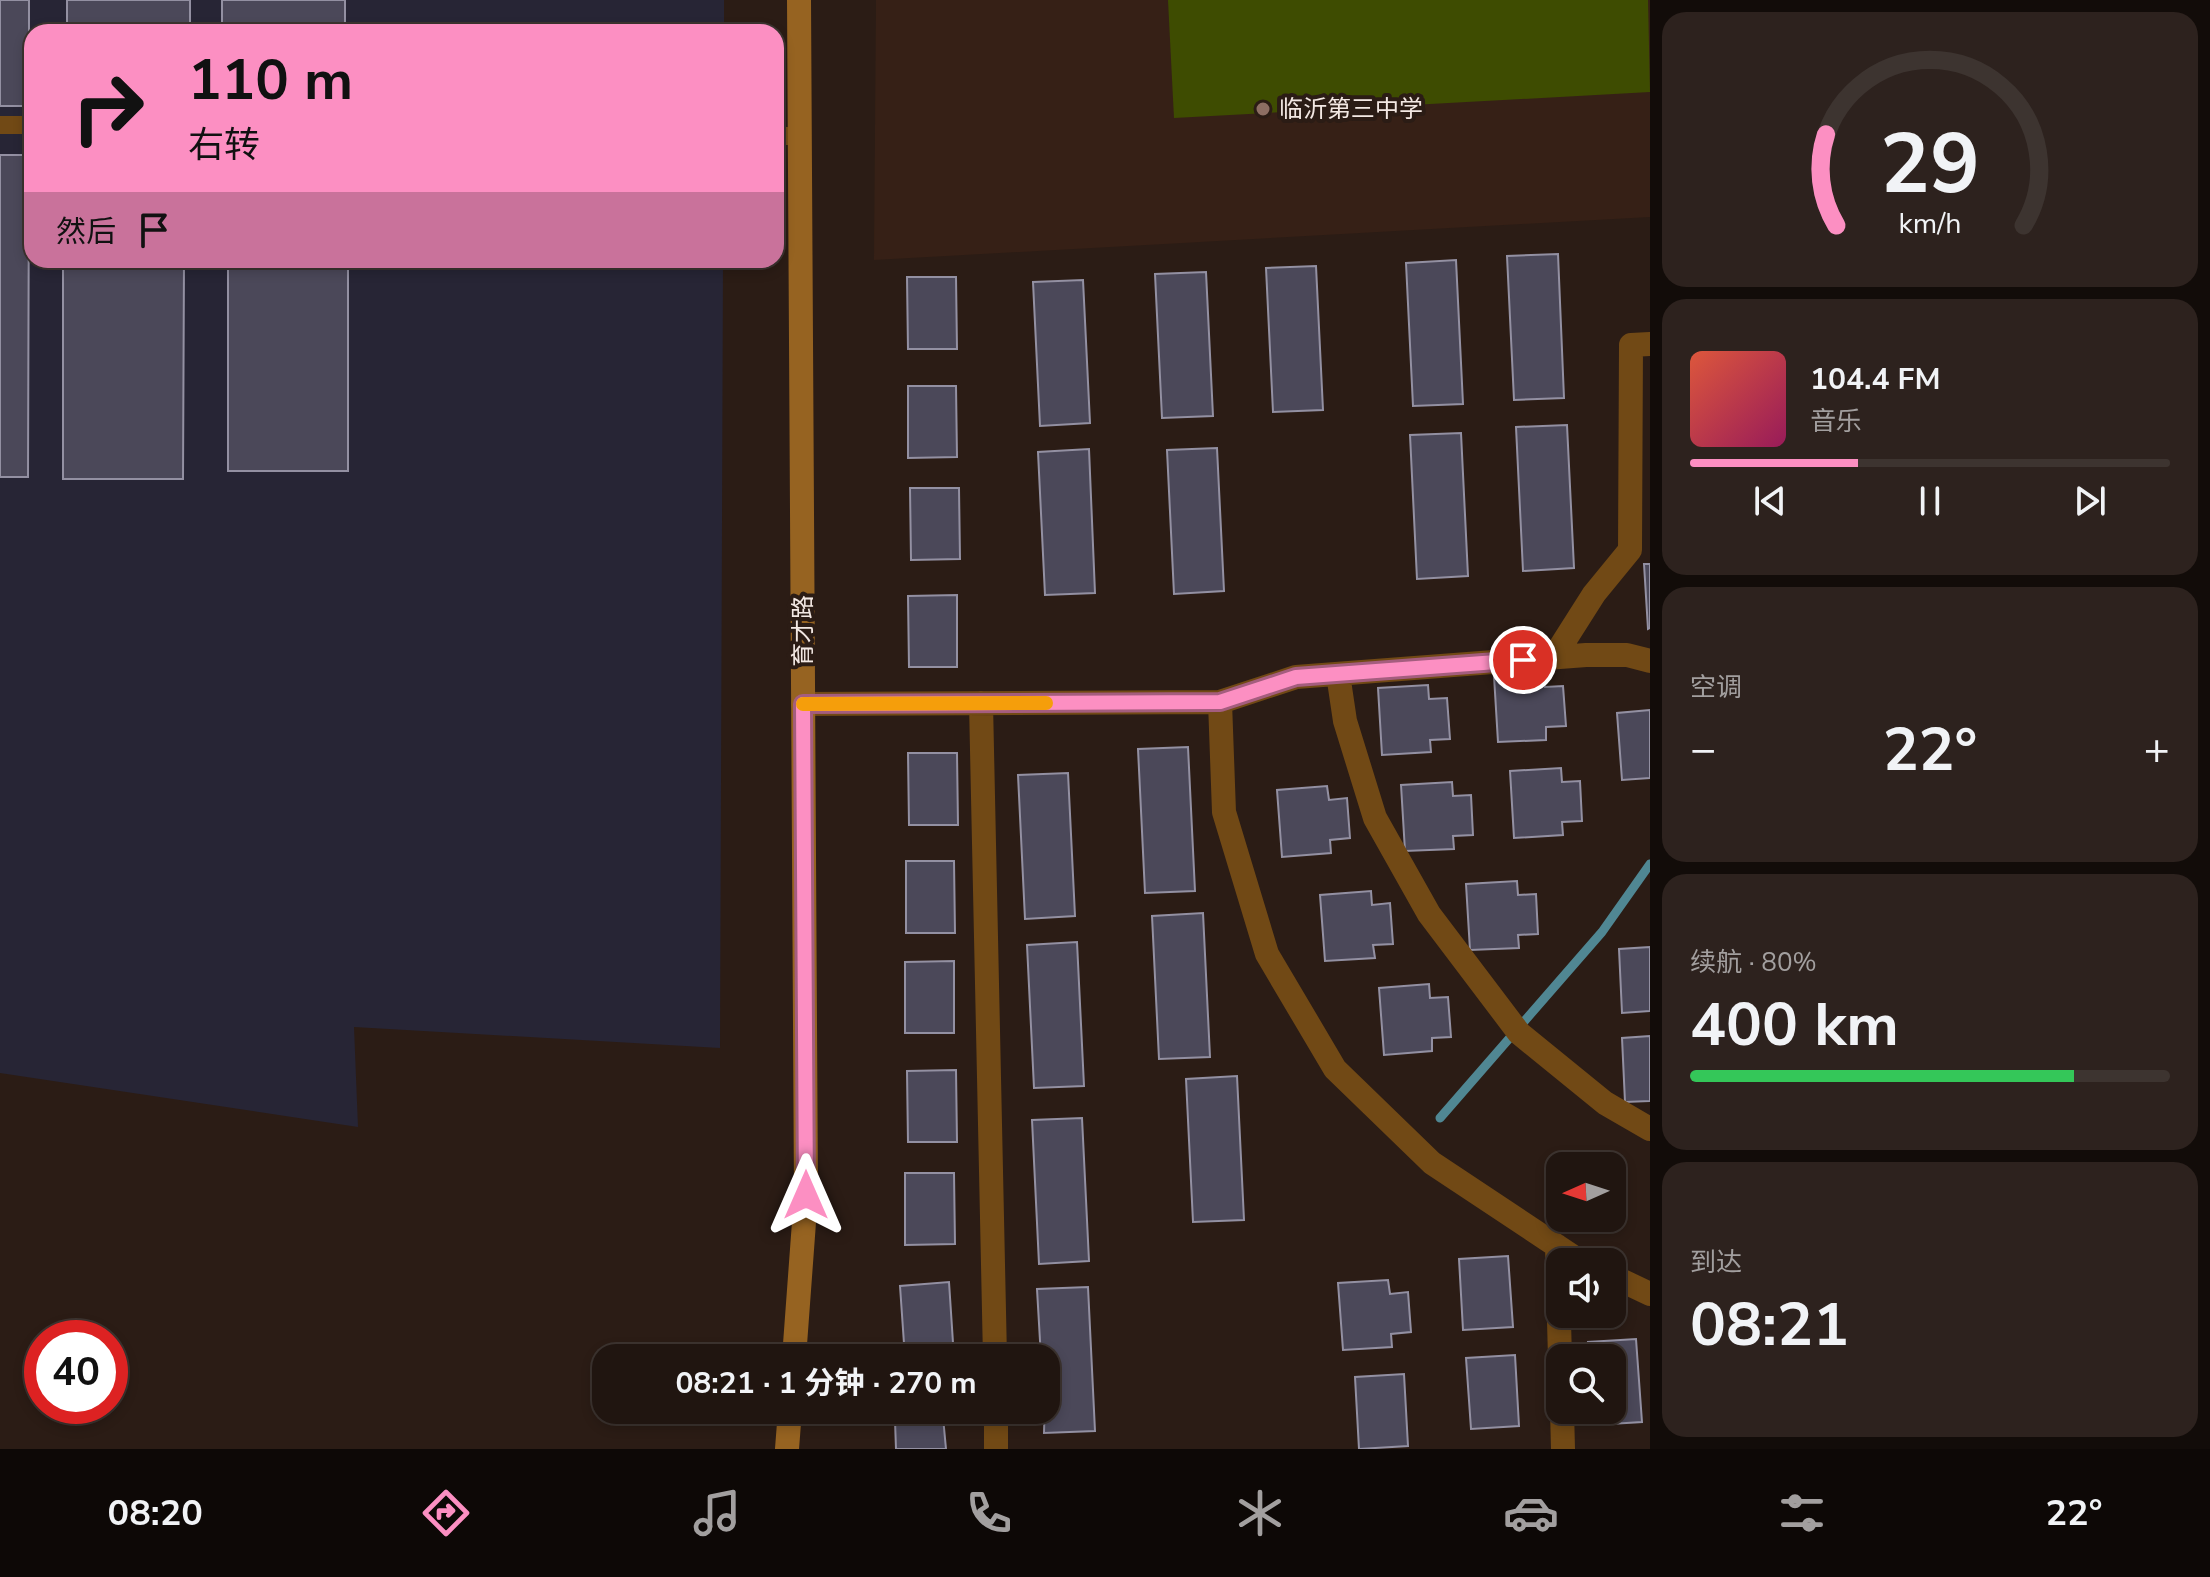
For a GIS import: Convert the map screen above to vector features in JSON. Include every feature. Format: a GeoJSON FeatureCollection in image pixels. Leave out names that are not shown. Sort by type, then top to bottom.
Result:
{"type":"FeatureCollection","features":[{"type":"Feature","properties":{"kind":"street","name":"育才路"},"geometry":{"type":"LineString","coordinates":[[795,1344],[806,1195],[803,704],[788,136],[799,0]]}},
{"type":"Feature","properties":{"kind":"street"},"geometry":{"type":"LineString","coordinates":[[1554,657],[1594,594],[1630,550],[1631,345],[1650,344]]}},
{"type":"Feature","properties":{"kind":"street"},"geometry":{"type":"LineString","coordinates":[[803,704],[1220,702],[1296,677],[1554,657],[1627,655],[1650,661]]}},
{"type":"Feature","properties":{"kind":"street"},"geometry":{"type":"LineString","coordinates":[[1338,674],[1345,721],[1375,818],[1429,914],[1519,1033],[1605,1103],[1650,1129]]}},
{"type":"Feature","properties":{"kind":"street"},"geometry":{"type":"LineString","coordinates":[[1220,702],[1224,812],[1267,954],[1335,1069],[1432,1163],[1560,1248]]}},
{"type":"Feature","properties":{"kind":"street"},"geometry":{"type":"LineString","coordinates":[[981,703],[995,1344]]}},
{"type":"Feature","properties":{"kind":"street"},"geometry":{"type":"LineString","coordinates":[[1557,1246],[1560,1344]]}},
{"type":"Feature","properties":{"kind":"street"},"geometry":{"type":"LineString","coordinates":[[1626,1283],[1650,1294]]}},
{"type":"Feature","properties":{"kind":"street"},"geometry":{"type":"LineString","coordinates":[[787,1449],[789,1424]]}},
{"type":"Feature","properties":{"kind":"street"},"geometry":{"type":"LineString","coordinates":[[996,1424],[996,1449]]}},
{"type":"Feature","properties":{"kind":"street"},"geometry":{"type":"LineString","coordinates":[[1562,1424],[1563,1449]]}},
{"type":"Feature","properties":{"kind":"lane"},"geometry":{"type":"LineString","coordinates":[[0,125],[24,125]]}},
{"type":"Feature","properties":{"kind":"shaded area"},"geometry":{"type":"Polygon","coordinates":[[[0,0],[724,0],[724,24],[24,24],[24,268],[723,268],[720,1048],[354,1027],[358,1127],[0,1073],[0,0]]]}},
{"type":"Feature","properties":{"kind":"shaded area","name":"临沂第三中学"},"geometry":{"type":"Polygon","coordinates":[[[876,0],[1650,0],[1650,217],[874,260],[876,0]]]}},
{"type":"Feature","properties":{"kind":"green space"},"geometry":{"type":"Polygon","coordinates":[[[1168,0],[1648,0],[1650,92],[1174,118],[1168,0]]]}},
{"type":"Feature","properties":{"kind":"building"},"geometry":{"type":"Polygon","coordinates":[[[0,0],[29,0],[29,24],[24,24],[24,106],[0,106],[0,0]]]}},
{"type":"Feature","properties":{"kind":"building"},"geometry":{"type":"Polygon","coordinates":[[[67,0],[190,0],[190,24],[67,24],[67,0]]]}},
{"type":"Feature","properties":{"kind":"building"},"geometry":{"type":"Polygon","coordinates":[[[222,0],[345,0],[345,24],[222,24],[222,0]]]}},
{"type":"Feature","properties":{"kind":"building"},"geometry":{"type":"Polygon","coordinates":[[[0,155],[24,155],[24,268],[29,268],[28,477],[0,477],[0,155]]]}},
{"type":"Feature","properties":{"kind":"building"},"geometry":{"type":"Polygon","coordinates":[[[1558,254],[1564,398],[1514,400],[1507,256],[1558,254]]]}},
{"type":"Feature","properties":{"kind":"building"},"geometry":{"type":"Polygon","coordinates":[[[1456,260],[1463,404],[1413,406],[1406,263],[1456,260]]]}},
{"type":"Feature","properties":{"kind":"building"},"geometry":{"type":"Polygon","coordinates":[[[1316,266],[1323,410],[1273,412],[1266,268],[1316,266]]]}},
{"type":"Feature","properties":{"kind":"building"},"geometry":{"type":"Polygon","coordinates":[[[63,268],[184,268],[183,479],[63,479],[63,268]]]}},
{"type":"Feature","properties":{"kind":"building"},"geometry":{"type":"Polygon","coordinates":[[[228,268],[348,268],[348,471],[228,471],[228,268]]]}},
{"type":"Feature","properties":{"kind":"building"},"geometry":{"type":"Polygon","coordinates":[[[1206,272],[1213,416],[1162,418],[1155,274],[1206,272]]]}},
{"type":"Feature","properties":{"kind":"building"},"geometry":{"type":"Polygon","coordinates":[[[907,277],[956,277],[957,349],[908,349],[907,277]]]}},
{"type":"Feature","properties":{"kind":"building"},"geometry":{"type":"Polygon","coordinates":[[[1083,280],[1090,423],[1040,426],[1033,282],[1083,280]]]}},
{"type":"Feature","properties":{"kind":"building"},"geometry":{"type":"Polygon","coordinates":[[[908,386],[956,386],[957,457],[908,458],[908,386]]]}},
{"type":"Feature","properties":{"kind":"building"},"geometry":{"type":"Polygon","coordinates":[[[1567,425],[1574,568],[1523,571],[1516,427],[1567,425]]]}},
{"type":"Feature","properties":{"kind":"building"},"geometry":{"type":"Polygon","coordinates":[[[1461,433],[1468,576],[1417,579],[1410,435],[1461,433]]]}},
{"type":"Feature","properties":{"kind":"building"},"geometry":{"type":"Polygon","coordinates":[[[1217,448],[1224,591],[1174,594],[1167,450],[1217,448]]]}},
{"type":"Feature","properties":{"kind":"building"},"geometry":{"type":"Polygon","coordinates":[[[1089,449],[1095,593],[1045,595],[1038,452],[1089,449]]]}},
{"type":"Feature","properties":{"kind":"building"},"geometry":{"type":"Polygon","coordinates":[[[910,488],[959,488],[960,559],[911,560],[910,488]]]}},
{"type":"Feature","properties":{"kind":"building"},"geometry":{"type":"Polygon","coordinates":[[[1644,564],[1650,564],[1648,629],[1644,564]]]}},
{"type":"Feature","properties":{"kind":"building"},"geometry":{"type":"Polygon","coordinates":[[[957,595],[957,667],[909,667],[908,596],[957,595]]]}},
{"type":"Feature","properties":{"kind":"building"},"geometry":{"type":"Polygon","coordinates":[[[1544,673],[1545,687],[1563,686],[1566,726],[1546,727],[1546,740],[1498,742],[1494,676],[1544,673]]]}},
{"type":"Feature","properties":{"kind":"building"},"geometry":{"type":"Polygon","coordinates":[[[1428,685],[1429,699],[1447,698],[1450,739],[1430,740],[1431,752],[1382,755],[1378,688],[1428,685]]]}},
{"type":"Feature","properties":{"kind":"building"},"geometry":{"type":"Polygon","coordinates":[[[1650,710],[1650,778],[1622,780],[1617,713],[1650,710]]]}},
{"type":"Feature","properties":{"kind":"building"},"geometry":{"type":"Polygon","coordinates":[[[1188,747],[1195,891],[1145,893],[1138,749],[1188,747]]]}},
{"type":"Feature","properties":{"kind":"building"},"geometry":{"type":"Polygon","coordinates":[[[908,753],[957,753],[958,825],[909,825],[908,753]]]}},
{"type":"Feature","properties":{"kind":"building"},"geometry":{"type":"Polygon","coordinates":[[[1561,768],[1562,782],[1580,781],[1582,821],[1562,822],[1563,835],[1514,838],[1510,771],[1561,768]]]}},
{"type":"Feature","properties":{"kind":"building"},"geometry":{"type":"Polygon","coordinates":[[[1068,773],[1075,916],[1025,919],[1018,775],[1068,773]]]}},
{"type":"Feature","properties":{"kind":"building"},"geometry":{"type":"Polygon","coordinates":[[[1452,782],[1453,796],[1471,795],[1473,835],[1453,836],[1454,849],[1405,851],[1401,785],[1452,782]]]}},
{"type":"Feature","properties":{"kind":"building"},"geometry":{"type":"Polygon","coordinates":[[[1327,786],[1329,800],[1347,798],[1350,838],[1330,840],[1331,853],[1282,857],[1277,790],[1327,786]]]}},
{"type":"Feature","properties":{"kind":"building"},"geometry":{"type":"Polygon","coordinates":[[[906,861],[954,861],[955,933],[906,933],[906,861]]]}},
{"type":"Feature","properties":{"kind":"building"},"geometry":{"type":"Polygon","coordinates":[[[1517,881],[1518,895],[1536,894],[1538,934],[1518,935],[1519,948],[1470,950],[1466,884],[1517,881]]]}},
{"type":"Feature","properties":{"kind":"building"},"geometry":{"type":"Polygon","coordinates":[[[1371,891],[1372,905],[1390,903],[1393,944],[1373,945],[1375,958],[1325,961],[1320,895],[1371,891]]]}},
{"type":"Feature","properties":{"kind":"building"},"geometry":{"type":"Polygon","coordinates":[[[1203,913],[1210,1057],[1159,1059],[1152,916],[1203,913]]]}},
{"type":"Feature","properties":{"kind":"building"},"geometry":{"type":"Polygon","coordinates":[[[1077,942],[1084,1086],[1034,1088],[1027,945],[1077,942]]]}},
{"type":"Feature","properties":{"kind":"building"},"geometry":{"type":"Polygon","coordinates":[[[1650,947],[1650,1011],[1622,1013],[1619,949],[1650,947]]]}},
{"type":"Feature","properties":{"kind":"building"},"geometry":{"type":"Polygon","coordinates":[[[954,961],[954,1033],[905,1033],[905,962],[954,961]]]}},
{"type":"Feature","properties":{"kind":"building"},"geometry":{"type":"Polygon","coordinates":[[[1429,984],[1430,998],[1448,997],[1451,1037],[1432,1038],[1432,1051],[1384,1055],[1379,988],[1429,984]]]}},
{"type":"Feature","properties":{"kind":"building"},"geometry":{"type":"Polygon","coordinates":[[[1650,1036],[1650,1101],[1625,1102],[1622,1038],[1650,1036]]]}},
{"type":"Feature","properties":{"kind":"building"},"geometry":{"type":"Polygon","coordinates":[[[956,1070],[957,1142],[908,1142],[907,1071],[956,1070]]]}},
{"type":"Feature","properties":{"kind":"building"},"geometry":{"type":"Polygon","coordinates":[[[1237,1076],[1244,1220],[1193,1222],[1186,1079],[1237,1076]]]}},
{"type":"Feature","properties":{"kind":"building"},"geometry":{"type":"Polygon","coordinates":[[[1082,1118],[1089,1261],[1039,1264],[1032,1120],[1082,1118]]]}},
{"type":"Feature","properties":{"kind":"building"},"geometry":{"type":"Polygon","coordinates":[[[905,1173],[954,1173],[955,1244],[905,1245],[905,1173]]]}},
{"type":"Feature","properties":{"kind":"building"},"geometry":{"type":"Polygon","coordinates":[[[1508,1256],[1513,1327],[1463,1330],[1459,1259],[1508,1256]]]}},
{"type":"Feature","properties":{"kind":"building"},"geometry":{"type":"Polygon","coordinates":[[[1388,1280],[1390,1294],[1408,1292],[1411,1332],[1391,1334],[1392,1347],[1343,1350],[1338,1283],[1388,1280]]]}},
{"type":"Feature","properties":{"kind":"building"},"geometry":{"type":"Polygon","coordinates":[[[949,1282],[953,1344],[904,1344],[900,1286],[949,1282]]]}},
{"type":"Feature","properties":{"kind":"building"},"geometry":{"type":"Polygon","coordinates":[[[1088,1287],[1095,1431],[1044,1433],[1044,1424],[1060,1424],[1060,1344],[1040,1344],[1037,1289],[1088,1287]]]}},
{"type":"Feature","properties":{"kind":"building"},"geometry":{"type":"Polygon","coordinates":[[[1636,1339],[1642,1422],[1626,1423],[1626,1344],[1588,1342],[1636,1339]]]}},
{"type":"Feature","properties":{"kind":"building"},"geometry":{"type":"Polygon","coordinates":[[[1515,1355],[1519,1426],[1471,1429],[1466,1358],[1515,1355]]]}},
{"type":"Feature","properties":{"kind":"building"},"geometry":{"type":"Polygon","coordinates":[[[1404,1374],[1408,1446],[1359,1449],[1355,1377],[1404,1374]]]}},
{"type":"Feature","properties":{"kind":"building"},"geometry":{"type":"Polygon","coordinates":[[[895,1424],[944,1424],[946,1449],[896,1449],[895,1424]]]}},
{"type":"Feature","properties":{"kind":"waterway"},"geometry":{"type":"LineString","coordinates":[[1440,1118],[1602,932],[1650,864]]}},
{"type":"Feature","properties":{"kind":"slow traffic"},"geometry":{"type":"LineString","coordinates":[[803,704],[1046,703]]}},
{"type":"Feature","properties":{"kind":"place","name":"临沂第三中学"},"geometry":{"type":"Point","coordinates":[1263,109]}},
{"type":"Feature","properties":{"kind":"route"},"geometry":{"type":"LineString","coordinates":[[806,1195],[803,704],[1220,702],[1296,677],[1523,660]]}}]}
